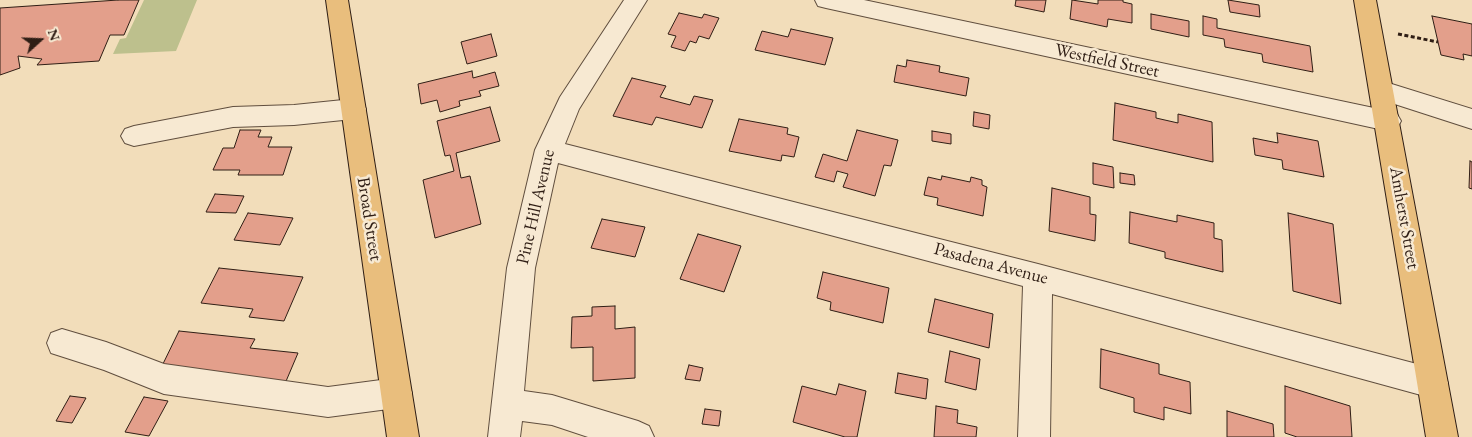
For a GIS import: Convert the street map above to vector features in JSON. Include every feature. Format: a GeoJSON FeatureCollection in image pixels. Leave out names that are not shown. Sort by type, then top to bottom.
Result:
{"type":"FeatureCollection","features":[{"type":"Feature","properties":{"kind":"main road","name":"Broad Street"},"geometry":{"type":"LineString","coordinates":[[337,0],[403,437]]}},
{"type":"Feature","properties":{"kind":"main road","name":"Amherst Street"},"geometry":{"type":"LineString","coordinates":[[1365,0],[1388,121],[1442,437]]}},
{"type":"Feature","properties":{"kind":"street","name":"Pine Hill Avenue"},"geometry":{"type":"LineString","coordinates":[[506,422],[522,268],[541,174],[548,150],[570,104],[636,0]]}},
{"type":"Feature","properties":{"kind":"street","name":"Westfield Street"},"geometry":{"type":"LineString","coordinates":[[826,0],[1388,121]]}},
{"type":"Feature","properties":{"kind":"street"},"geometry":{"type":"LineString","coordinates":[[1382,90],[1472,119]]}},
{"type":"Feature","properties":{"kind":"street"},"geometry":{"type":"LineString","coordinates":[[134,136],[234,118],[294,116],[353,109]]}},
{"type":"Feature","properties":{"kind":"street","name":"Pasadena Avenue"},"geometry":{"type":"LineString","coordinates":[[548,150],[1038,277],[1432,382]]}},
{"type":"Feature","properties":{"kind":"street"},"geometry":{"type":"LineString","coordinates":[[1034,437],[1038,277]]}},
{"type":"Feature","properties":{"kind":"street"},"geometry":{"type":"LineString","coordinates":[[62,343],[174,380],[328,402],[396,393]]}},
{"type":"Feature","properties":{"kind":"street"},"geometry":{"type":"LineString","coordinates":[[506,422],[522,406],[552,410],[638,437]]}},
{"type":"Feature","properties":{"kind":"path"},"geometry":{"type":"LineString","coordinates":[[1398,34],[1438,42]]}},
{"type":"Feature","properties":{"kind":"green space"},"geometry":{"type":"Polygon","coordinates":[[[144,0],[197,0],[176,51],[113,54],[120,39],[126,38],[144,0]]]}},
{"type":"Feature","properties":{"kind":"building"},"geometry":{"type":"Polygon","coordinates":[[[139,0],[124,35],[110,35],[99,61],[37,65],[42,59],[18,56],[20,68],[0,75],[0,8],[139,0]]]}},
{"type":"Feature","properties":{"kind":"building"},"geometry":{"type":"Polygon","coordinates":[[[1016,0],[1046,0],[1044,12],[1015,6],[1016,0]]]}},
{"type":"Feature","properties":{"kind":"building"},"geometry":{"type":"Polygon","coordinates":[[[1072,0],[1098,4],[1098,0],[1123,0],[1123,2],[1132,4],[1132,23],[1108,19],[1107,27],[1070,19],[1072,0]]]}},
{"type":"Feature","properties":{"kind":"building"},"geometry":{"type":"Polygon","coordinates":[[[1228,0],[1259,5],[1260,17],[1230,12],[1228,0]]]}},
{"type":"Feature","properties":{"kind":"building"},"geometry":{"type":"Polygon","coordinates":[[[679,13],[702,18],[704,14],[719,18],[709,39],[699,36],[696,43],[690,41],[685,51],[671,47],[676,36],[668,34],[679,13]]]}},
{"type":"Feature","properties":{"kind":"building"},"geometry":{"type":"Polygon","coordinates":[[[1151,14],[1189,21],[1189,37],[1151,29],[1151,14]]]}},
{"type":"Feature","properties":{"kind":"building"},"geometry":{"type":"Polygon","coordinates":[[[1203,16],[1217,19],[1217,28],[1310,46],[1313,72],[1263,62],[1262,54],[1225,47],[1224,39],[1203,35],[1203,16]]]}},
{"type":"Feature","properties":{"kind":"building"},"geometry":{"type":"Polygon","coordinates":[[[1432,16],[1472,24],[1472,56],[1463,54],[1464,60],[1441,55],[1432,16]]]}},
{"type":"Feature","properties":{"kind":"building"},"geometry":{"type":"Polygon","coordinates":[[[791,29],[833,38],[825,65],[755,50],[762,31],[788,37],[791,29]]]}},
{"type":"Feature","properties":{"kind":"building"},"geometry":{"type":"Polygon","coordinates":[[[491,34],[497,56],[467,64],[461,42],[491,34]]]}},
{"type":"Feature","properties":{"kind":"building"},"geometry":{"type":"Polygon","coordinates":[[[907,60],[940,66],[939,72],[969,78],[966,96],[894,82],[897,65],[906,67],[907,60]]]}},
{"type":"Feature","properties":{"kind":"building"},"geometry":{"type":"Polygon","coordinates":[[[472,71],[473,78],[495,72],[499,86],[479,91],[481,96],[459,101],[460,106],[440,112],[437,100],[421,104],[418,84],[472,71]]]}},
{"type":"Feature","properties":{"kind":"building"},"geometry":{"type":"Polygon","coordinates":[[[632,78],[666,86],[660,97],[690,105],[694,96],[713,100],[702,128],[656,117],[652,125],[613,116],[632,78]]]}},
{"type":"Feature","properties":{"kind":"building"},"geometry":{"type":"Polygon","coordinates":[[[1115,103],[1156,112],[1156,118],[1178,123],[1178,114],[1212,122],[1213,162],[1113,140],[1115,103]]]}},
{"type":"Feature","properties":{"kind":"building"},"geometry":{"type":"Polygon","coordinates":[[[490,107],[500,141],[456,153],[461,178],[470,176],[481,224],[435,238],[423,180],[454,171],[450,155],[445,156],[437,121],[490,107]]]}},
{"type":"Feature","properties":{"kind":"building"},"geometry":{"type":"Polygon","coordinates":[[[974,112],[990,115],[989,129],[973,126],[974,112]]]}},
{"type":"Feature","properties":{"kind":"building"},"geometry":{"type":"Polygon","coordinates":[[[739,119],[788,128],[787,134],[799,137],[794,157],[782,155],[781,161],[729,151],[739,119]]]}},
{"type":"Feature","properties":{"kind":"building"},"geometry":{"type":"Polygon","coordinates":[[[240,130],[261,130],[258,137],[272,137],[268,147],[292,147],[283,175],[238,175],[240,170],[213,170],[223,148],[234,148],[240,130]]]}},
{"type":"Feature","properties":{"kind":"building"},"geometry":{"type":"Polygon","coordinates":[[[857,130],[898,140],[891,166],[884,165],[875,196],[843,187],[848,174],[837,171],[834,182],[815,177],[823,154],[847,161],[857,130]]]}},
{"type":"Feature","properties":{"kind":"building"},"geometry":{"type":"Polygon","coordinates":[[[932,131],[951,134],[951,144],[932,141],[932,131]]]}},
{"type":"Feature","properties":{"kind":"building"},"geometry":{"type":"Polygon","coordinates":[[[1277,133],[1318,141],[1324,177],[1283,169],[1282,160],[1255,155],[1253,138],[1278,143],[1277,133]]]}},
{"type":"Feature","properties":{"kind":"building"},"geometry":{"type":"Polygon","coordinates":[[[1470,161],[1472,162],[1472,189],[1469,188],[1470,161]]]}},
{"type":"Feature","properties":{"kind":"building"},"geometry":{"type":"Polygon","coordinates":[[[1093,163],[1113,167],[1114,188],[1093,184],[1093,163]]]}},
{"type":"Feature","properties":{"kind":"building"},"geometry":{"type":"Polygon","coordinates":[[[1120,173],[1134,175],[1135,185],[1120,183],[1120,173]]]}},
{"type":"Feature","properties":{"kind":"building"},"geometry":{"type":"Polygon","coordinates":[[[942,176],[970,182],[971,177],[982,180],[982,185],[987,187],[983,216],[937,205],[938,198],[924,195],[928,177],[941,180],[942,176]]]}},
{"type":"Feature","properties":{"kind":"building"},"geometry":{"type":"Polygon","coordinates":[[[1052,188],[1090,197],[1090,214],[1096,215],[1095,241],[1049,231],[1052,188]]]}},
{"type":"Feature","properties":{"kind":"building"},"geometry":{"type":"Polygon","coordinates":[[[215,194],[244,196],[236,213],[206,212],[215,194]]]}},
{"type":"Feature","properties":{"kind":"building"},"geometry":{"type":"Polygon","coordinates":[[[1130,212],[1177,222],[1177,215],[1214,223],[1214,238],[1222,240],[1223,272],[1165,258],[1165,252],[1129,243],[1130,212]]]}},
{"type":"Feature","properties":{"kind":"building"},"geometry":{"type":"Polygon","coordinates":[[[248,213],[293,218],[280,245],[234,240],[248,213]]]}},
{"type":"Feature","properties":{"kind":"building"},"geometry":{"type":"Polygon","coordinates":[[[1288,213],[1333,224],[1341,304],[1293,291],[1288,213]]]}},
{"type":"Feature","properties":{"kind":"building"},"geometry":{"type":"Polygon","coordinates":[[[602,219],[645,227],[635,257],[591,248],[602,219]]]}},
{"type":"Feature","properties":{"kind":"building"},"geometry":{"type":"Polygon","coordinates":[[[698,234],[741,246],[724,292],[680,279],[698,234]]]}},
{"type":"Feature","properties":{"kind":"building"},"geometry":{"type":"Polygon","coordinates":[[[219,268],[303,277],[284,321],[249,317],[253,309],[201,303],[219,268]]]}},
{"type":"Feature","properties":{"kind":"building"},"geometry":{"type":"Polygon","coordinates":[[[823,272],[889,288],[883,323],[830,310],[831,302],[817,298],[823,272]]]}},
{"type":"Feature","properties":{"kind":"building"},"geometry":{"type":"Polygon","coordinates":[[[935,299],[993,314],[989,348],[928,332],[935,299]]]}},
{"type":"Feature","properties":{"kind":"building"},"geometry":{"type":"Polygon","coordinates":[[[615,306],[615,329],[635,327],[635,378],[593,381],[593,347],[571,348],[572,317],[592,316],[592,307],[615,306]]]}},
{"type":"Feature","properties":{"kind":"building"},"geometry":{"type":"Polygon","coordinates":[[[179,331],[255,339],[250,348],[298,353],[281,393],[160,370],[179,331]]]}},
{"type":"Feature","properties":{"kind":"building"},"geometry":{"type":"Polygon","coordinates":[[[1101,349],[1159,364],[1159,374],[1190,382],[1191,414],[1164,407],[1164,420],[1134,412],[1134,398],[1100,388],[1101,349]]]}},
{"type":"Feature","properties":{"kind":"building"},"geometry":{"type":"Polygon","coordinates":[[[950,351],[980,359],[976,390],[945,382],[950,351]]]}},
{"type":"Feature","properties":{"kind":"building"},"geometry":{"type":"Polygon","coordinates":[[[689,365],[703,368],[700,381],[685,379],[689,365]]]}},
{"type":"Feature","properties":{"kind":"building"},"geometry":{"type":"Polygon","coordinates":[[[898,373],[928,379],[926,399],[895,393],[898,373]]]}},
{"type":"Feature","properties":{"kind":"building"},"geometry":{"type":"Polygon","coordinates":[[[839,384],[866,391],[857,437],[845,437],[793,422],[802,386],[836,395],[839,384]]]}},
{"type":"Feature","properties":{"kind":"building"},"geometry":{"type":"Polygon","coordinates":[[[1285,386],[1350,406],[1352,437],[1297,437],[1285,433],[1285,386]]]}},
{"type":"Feature","properties":{"kind":"building"},"geometry":{"type":"Polygon","coordinates":[[[70,396],[86,398],[72,423],[56,421],[70,396]]]}},
{"type":"Feature","properties":{"kind":"building"},"geometry":{"type":"Polygon","coordinates":[[[144,397],[168,401],[149,436],[125,432],[144,397]]]}},
{"type":"Feature","properties":{"kind":"building"},"geometry":{"type":"Polygon","coordinates":[[[936,406],[958,410],[957,423],[977,427],[976,437],[934,437],[936,406]]]}},
{"type":"Feature","properties":{"kind":"building"},"geometry":{"type":"Polygon","coordinates":[[[705,409],[721,411],[719,426],[702,424],[705,409]]]}},
{"type":"Feature","properties":{"kind":"building"},"geometry":{"type":"Polygon","coordinates":[[[1227,411],[1273,424],[1274,437],[1227,437],[1227,411]]]}}]}
